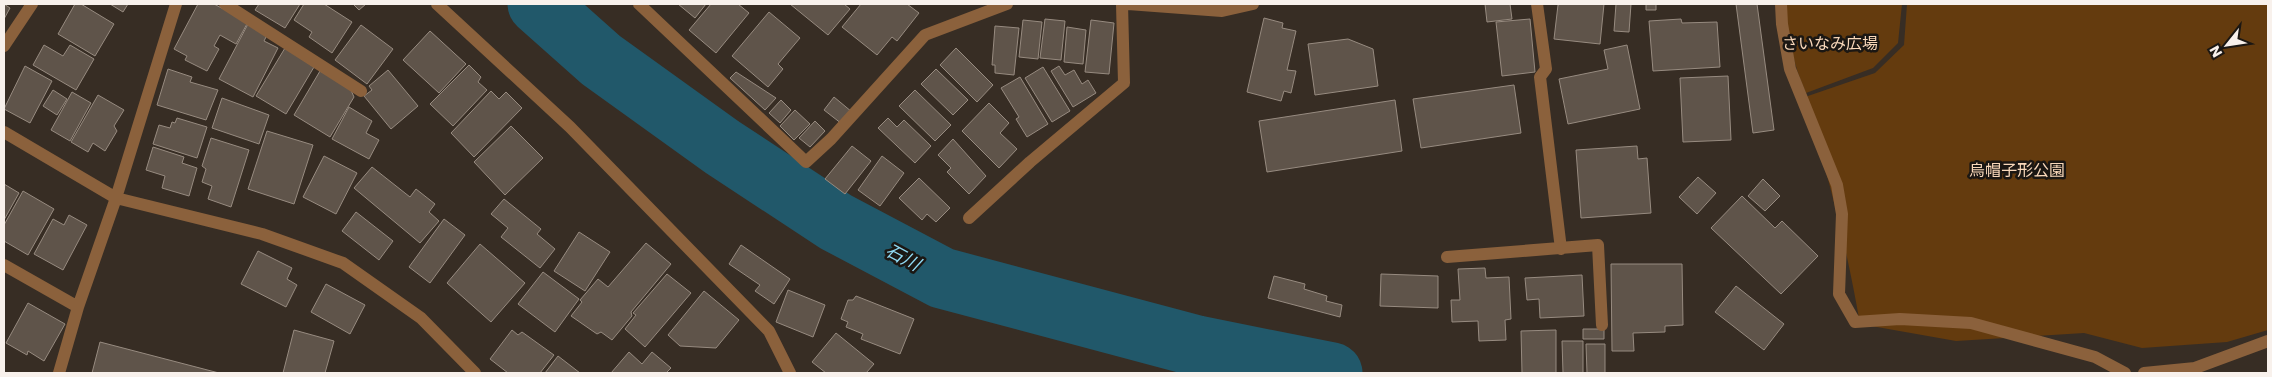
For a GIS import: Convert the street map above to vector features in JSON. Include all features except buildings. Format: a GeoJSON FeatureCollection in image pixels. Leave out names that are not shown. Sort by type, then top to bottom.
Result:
{"type":"FeatureCollection","features":[{"type":"Feature","properties":{"kind":"street"},"geometry":{"type":"LineString","coordinates":[[4,46],[32,4]]}},
{"type":"Feature","properties":{"kind":"street"},"geometry":{"type":"LineString","coordinates":[[59,373],[78,307],[116,198],[176,4]]}},
{"type":"Feature","properties":{"kind":"street"},"geometry":{"type":"LineString","coordinates":[[225,4],[361,91]]}},
{"type":"Feature","properties":{"kind":"street"},"geometry":{"type":"LineString","coordinates":[[438,4],[570,126],[769,331],[790,373]]}},
{"type":"Feature","properties":{"kind":"street"},"geometry":{"type":"LineString","coordinates":[[639,4],[806,162],[831,139],[926,35],[1007,4]]}},
{"type":"Feature","properties":{"kind":"street"},"geometry":{"type":"LineString","coordinates":[[969,218],[1030,162],[1124,83],[1122,4]]}},
{"type":"Feature","properties":{"kind":"street"},"geometry":{"type":"LineString","coordinates":[[1128,4],[1222,11],[1253,4]]}},
{"type":"Feature","properties":{"kind":"street"},"geometry":{"type":"LineString","coordinates":[[1537,4],[1546,69],[1540,77],[1561,248]]}},
{"type":"Feature","properties":{"kind":"street"},"geometry":{"type":"LineString","coordinates":[[1781,4],[1782,24],[1790,69],[1837,185],[1842,214],[1839,294],[1855,322],[1900,319],[1971,323],[2095,357],[2108,369],[2125,373]]}},
{"type":"Feature","properties":{"kind":"street"},"geometry":{"type":"LineString","coordinates":[[4,132],[116,198],[262,234],[343,263],[421,318],[475,373]]}},
{"type":"Feature","properties":{"kind":"street"},"geometry":{"type":"LineString","coordinates":[[1447,257],[1598,245],[1602,325]]}},
{"type":"Feature","properties":{"kind":"street"},"geometry":{"type":"LineString","coordinates":[[4,264],[78,307]]}},
{"type":"Feature","properties":{"kind":"street"},"geometry":{"type":"LineString","coordinates":[[2144,373],[2195,368],[2266,344]]}},
{"type":"Feature","properties":{"kind":"green space","name":"さいなみ広場"},"geometry":{"type":"Polygon","coordinates":[[[1786,4],[1902,4],[1898,43],[1873,68],[1806,93],[1791,49],[1786,4]]]}},
{"type":"Feature","properties":{"kind":"green space","name":"烏帽子形公園"},"geometry":{"type":"Polygon","coordinates":[[[1907,4],[2268,4],[2268,330],[2227,342],[2142,348],[2084,333],[1956,341],[1860,324],[1836,210],[1805,97],[1875,73],[1904,45],[1907,4]]]}},
{"type":"Feature","properties":{"kind":"waterway","name":"石川"},"geometry":{"type":"LineString","coordinates":[[538,4],[601,60],[722,147],[836,222],[942,278],[1197,346],[1332,373]]}}]}
